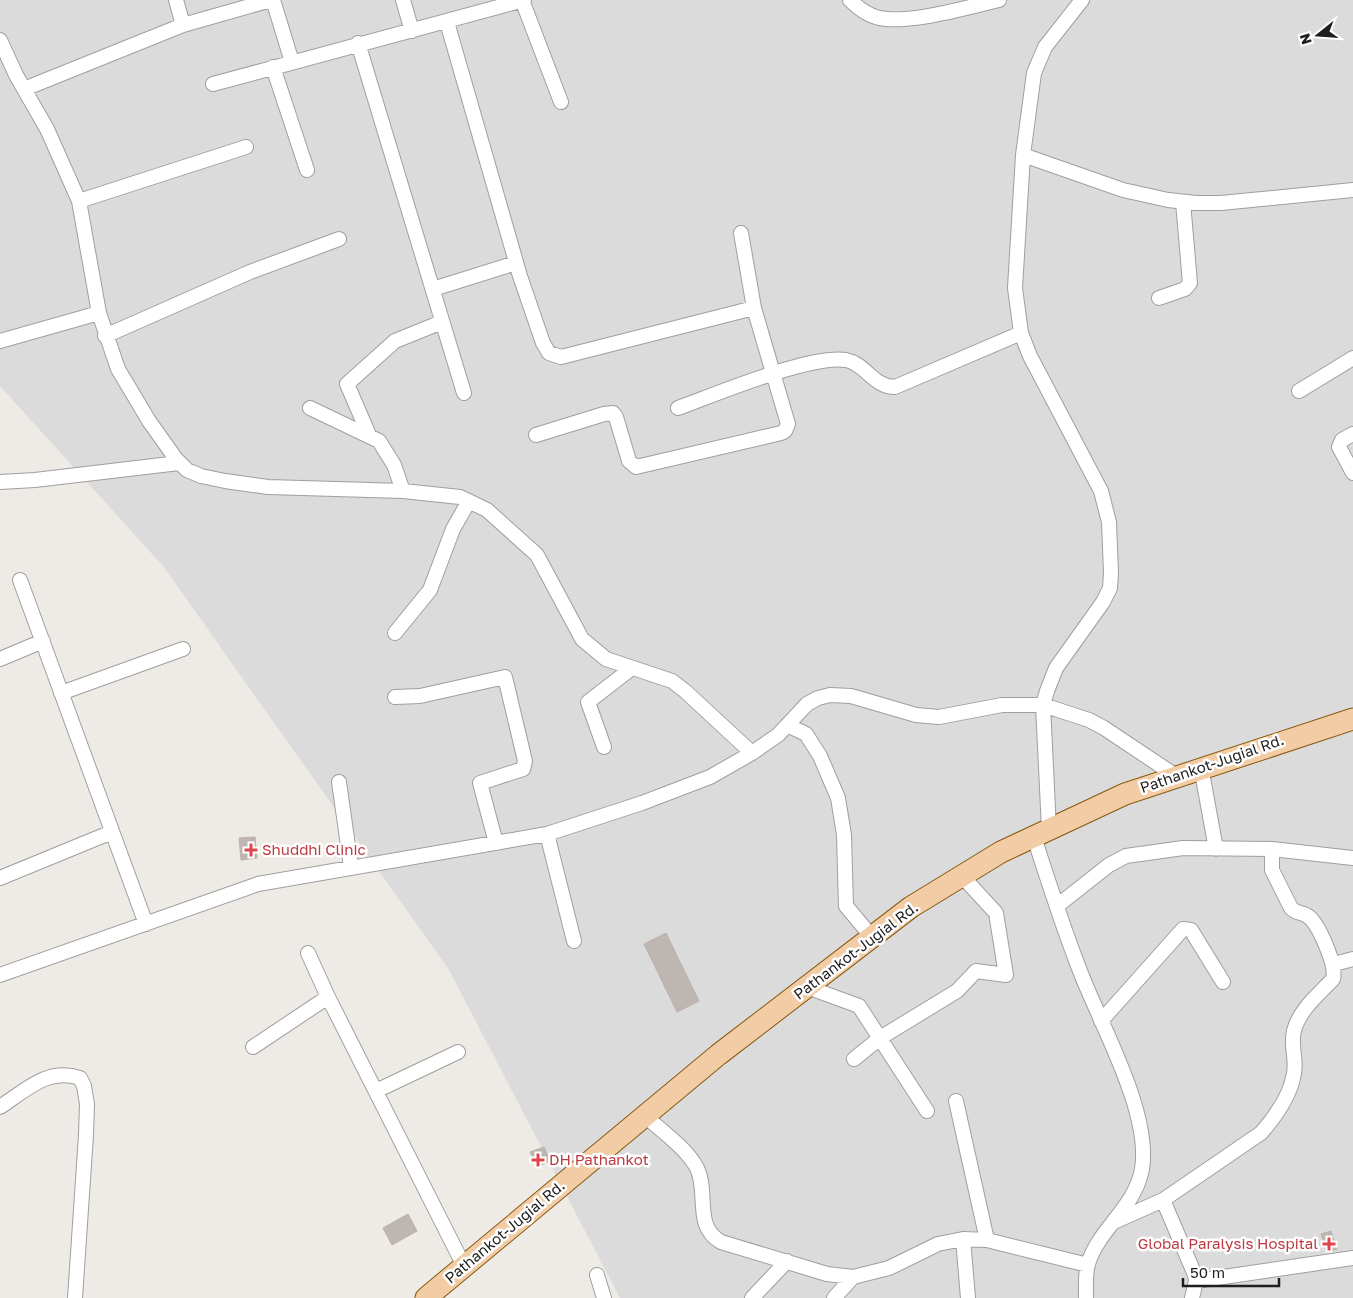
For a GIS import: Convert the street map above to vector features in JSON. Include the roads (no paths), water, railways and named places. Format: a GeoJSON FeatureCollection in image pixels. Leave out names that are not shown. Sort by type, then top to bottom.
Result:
{"type":"FeatureCollection","features":[{"type":"Feature","properties":{"kind":"main road","name":"Pathankot-Jugial Rd."},"geometry":{"type":"LineString","coordinates":[[426,1298],[718,1055],[911,907],[1001,852],[1125,794],[1201,767],[1353,719]]}},
{"type":"Feature","properties":{"kind":"street"},"geometry":{"type":"LineString","coordinates":[[176,0],[183,25]]}},
{"type":"Feature","properties":{"kind":"street"},"geometry":{"type":"LineString","coordinates":[[24,89],[183,25],[272,0],[292,62]]}},
{"type":"Feature","properties":{"kind":"street"},"geometry":{"type":"LineString","coordinates":[[403,0],[412,30]]}},
{"type":"Feature","properties":{"kind":"street"},"geometry":{"type":"LineString","coordinates":[[213,84],[358,43],[447,22],[523,0],[561,102]]}},
{"type":"Feature","properties":{"kind":"street"},"geometry":{"type":"LineString","coordinates":[[850,0],[875,17],[890,19],[916,17],[999,0]]}},
{"type":"Feature","properties":{"kind":"street"},"geometry":{"type":"LineString","coordinates":[[1082,0],[1045,47],[1038,59],[1030,92],[1023,155],[1015,288],[1021,332],[1030,356],[1101,491],[1109,522],[1111,554],[1110,588],[1104,602],[1056,668],[1046,691],[1043,705],[1041,833],[1057,906],[1101,1021],[1136,1105],[1142,1140],[1142,1169],[1136,1189],[1099,1244],[1088,1265],[1086,1298]]}},
{"type":"Feature","properties":{"kind":"street"},"geometry":{"type":"LineString","coordinates":[[447,22],[516,262],[543,343],[549,353],[561,357],[754,308]]}},
{"type":"Feature","properties":{"kind":"street"},"geometry":{"type":"LineString","coordinates":[[0,40],[24,89],[47,129],[79,201],[99,313],[105,336],[130,393],[179,462],[187,470],[201,476],[225,482],[268,487],[403,491],[460,497],[487,510],[537,555],[582,639],[606,659],[672,681],[685,690],[752,753]]}},
{"type":"Feature","properties":{"kind":"street"},"geometry":{"type":"LineString","coordinates":[[358,43],[464,393]]}},
{"type":"Feature","properties":{"kind":"street"},"geometry":{"type":"LineString","coordinates":[[273,67],[307,170]]}},
{"type":"Feature","properties":{"kind":"street"},"geometry":{"type":"LineString","coordinates":[[79,201],[246,147]]}},
{"type":"Feature","properties":{"kind":"street"},"geometry":{"type":"LineString","coordinates":[[1023,155],[1123,190],[1183,202],[1221,203],[1353,190]]}},
{"type":"Feature","properties":{"kind":"street"},"geometry":{"type":"LineString","coordinates":[[1159,298],[1185,289],[1190,283],[1183,202]]}},
{"type":"Feature","properties":{"kind":"street"},"geometry":{"type":"LineString","coordinates":[[536,435],[604,414],[613,413],[616,417],[629,461],[636,467],[785,431],[788,424],[754,308],[741,233]]}},
{"type":"Feature","properties":{"kind":"street"},"geometry":{"type":"LineString","coordinates":[[105,336],[250,272],[339,239]]}},
{"type":"Feature","properties":{"kind":"street"},"geometry":{"type":"LineString","coordinates":[[433,289],[516,262]]}},
{"type":"Feature","properties":{"kind":"street"},"geometry":{"type":"LineString","coordinates":[[0,341],[99,313]]}},
{"type":"Feature","properties":{"kind":"street"},"geometry":{"type":"LineString","coordinates":[[369,435],[347,384],[395,341],[442,322]]}},
{"type":"Feature","properties":{"kind":"street"},"geometry":{"type":"LineString","coordinates":[[678,408],[773,374],[831,360],[848,360],[855,363],[882,386],[895,387],[1021,332]]}},
{"type":"Feature","properties":{"kind":"street"},"geometry":{"type":"LineString","coordinates":[[1299,391],[1353,358]]}},
{"type":"Feature","properties":{"kind":"street"},"geometry":{"type":"LineString","coordinates":[[310,408],[379,441],[394,465],[403,491]]}},
{"type":"Feature","properties":{"kind":"street"},"geometry":{"type":"LineString","coordinates":[[1353,434],[1342,440],[1339,448],[1353,473]]}},
{"type":"Feature","properties":{"kind":"street"},"geometry":{"type":"LineString","coordinates":[[0,482],[35,480],[179,462]]}},
{"type":"Feature","properties":{"kind":"street"},"geometry":{"type":"LineString","coordinates":[[395,633],[430,590],[453,529],[469,501]]}},
{"type":"Feature","properties":{"kind":"street"},"geometry":{"type":"LineString","coordinates":[[20,580],[146,924]]}},
{"type":"Feature","properties":{"kind":"street"},"geometry":{"type":"LineString","coordinates":[[0,659],[43,641]]}},
{"type":"Feature","properties":{"kind":"street"},"geometry":{"type":"LineString","coordinates":[[62,693],[183,649]]}},
{"type":"Feature","properties":{"kind":"street"},"geometry":{"type":"LineString","coordinates":[[604,747],[588,702],[632,668]]}},
{"type":"Feature","properties":{"kind":"street"},"geometry":{"type":"LineString","coordinates":[[395,697],[420,696],[505,677],[526,761],[524,769],[480,783],[496,842]]}},
{"type":"Feature","properties":{"kind":"street"},"geometry":{"type":"LineString","coordinates":[[0,974],[258,884],[547,834],[710,777],[766,745],[812,700],[840,694],[916,715],[939,717],[1002,705],[1043,705],[1089,720],[1104,728],[1176,776]]}},
{"type":"Feature","properties":{"kind":"street"},"geometry":{"type":"LineString","coordinates":[[787,726],[806,734],[820,756],[838,798],[844,835],[846,906],[872,937]]}},
{"type":"Feature","properties":{"kind":"street"},"geometry":{"type":"LineString","coordinates":[[1201,767],[1216,850]]}},
{"type":"Feature","properties":{"kind":"street"},"geometry":{"type":"LineString","coordinates":[[339,782],[351,868]]}},
{"type":"Feature","properties":{"kind":"street"},"geometry":{"type":"LineString","coordinates":[[0,878],[112,832]]}},
{"type":"Feature","properties":{"kind":"street"},"geometry":{"type":"LineString","coordinates":[[547,834],[574,941]]}},
{"type":"Feature","properties":{"kind":"street"},"geometry":{"type":"LineString","coordinates":[[1057,906],[1109,865],[1126,856],[1183,848],[1216,850],[1272,849],[1353,858]]}},
{"type":"Feature","properties":{"kind":"street"},"geometry":{"type":"LineString","coordinates":[[1116,1221],[1163,1200],[1261,1133],[1279,1110],[1294,1073],[1293,1038],[1297,1022],[1307,1007],[1333,979],[1334,964],[1315,924],[1308,916],[1291,908],[1272,870],[1272,849]]}},
{"type":"Feature","properties":{"kind":"street"},"geometry":{"type":"LineString","coordinates":[[854,1059],[880,1038],[956,992],[976,971],[1006,975],[996,913],[962,876]]}},
{"type":"Feature","properties":{"kind":"street"},"geometry":{"type":"LineString","coordinates":[[1101,1021],[1184,929],[1191,930],[1223,982]]}},
{"type":"Feature","properties":{"kind":"street"},"geometry":{"type":"LineString","coordinates":[[308,953],[328,997],[464,1266]]}},
{"type":"Feature","properties":{"kind":"street"},"geometry":{"type":"LineString","coordinates":[[1334,964],[1353,959]]}},
{"type":"Feature","properties":{"kind":"street"},"geometry":{"type":"LineString","coordinates":[[807,987],[859,1006],[927,1111]]}},
{"type":"Feature","properties":{"kind":"street"},"geometry":{"type":"LineString","coordinates":[[253,1047],[328,997]]}},
{"type":"Feature","properties":{"kind":"street"},"geometry":{"type":"LineString","coordinates":[[376,1091],[458,1052]]}},
{"type":"Feature","properties":{"kind":"street"},"geometry":{"type":"LineString","coordinates":[[0,1107],[48,1076],[62,1073],[71,1075],[80,1078],[84,1086],[86,1135],[75,1298]]}},
{"type":"Feature","properties":{"kind":"street"},"geometry":{"type":"LineString","coordinates":[[956,1101],[987,1240]]}},
{"type":"Feature","properties":{"kind":"street"},"geometry":{"type":"LineString","coordinates":[[645,1116],[692,1159],[697,1168],[701,1183],[702,1211],[713,1238],[721,1242],[827,1274],[853,1277],[882,1271],[938,1244],[963,1239],[987,1240],[1088,1265]]}},
{"type":"Feature","properties":{"kind":"street"},"geometry":{"type":"LineString","coordinates":[[1163,1200],[1193,1268],[1196,1281],[1192,1298]]}},
{"type":"Feature","properties":{"kind":"street"},"geometry":{"type":"LineString","coordinates":[[963,1239],[968,1298]]}},
{"type":"Feature","properties":{"kind":"street"},"geometry":{"type":"LineString","coordinates":[[1196,1281],[1353,1258]]}},
{"type":"Feature","properties":{"kind":"street"},"geometry":{"type":"LineString","coordinates":[[752,1298],[787,1261]]}},
{"type":"Feature","properties":{"kind":"street"},"geometry":{"type":"LineString","coordinates":[[597,1276],[604,1298]]}},
{"type":"Feature","properties":{"kind":"street"},"geometry":{"type":"LineString","coordinates":[[834,1298],[853,1277]]}},
{"type":"Feature","properties":{"kind":"place","name":"Shuddhi Clinic"},"geometry":{"type":"Point","coordinates":[251,850]}},
{"type":"Feature","properties":{"kind":"place","name":"DH Pathankot"},"geometry":{"type":"Point","coordinates":[538,1160]}},
{"type":"Feature","properties":{"kind":"place","name":"Global Paralysis Hospital"},"geometry":{"type":"Point","coordinates":[1329,1244]}}]}
